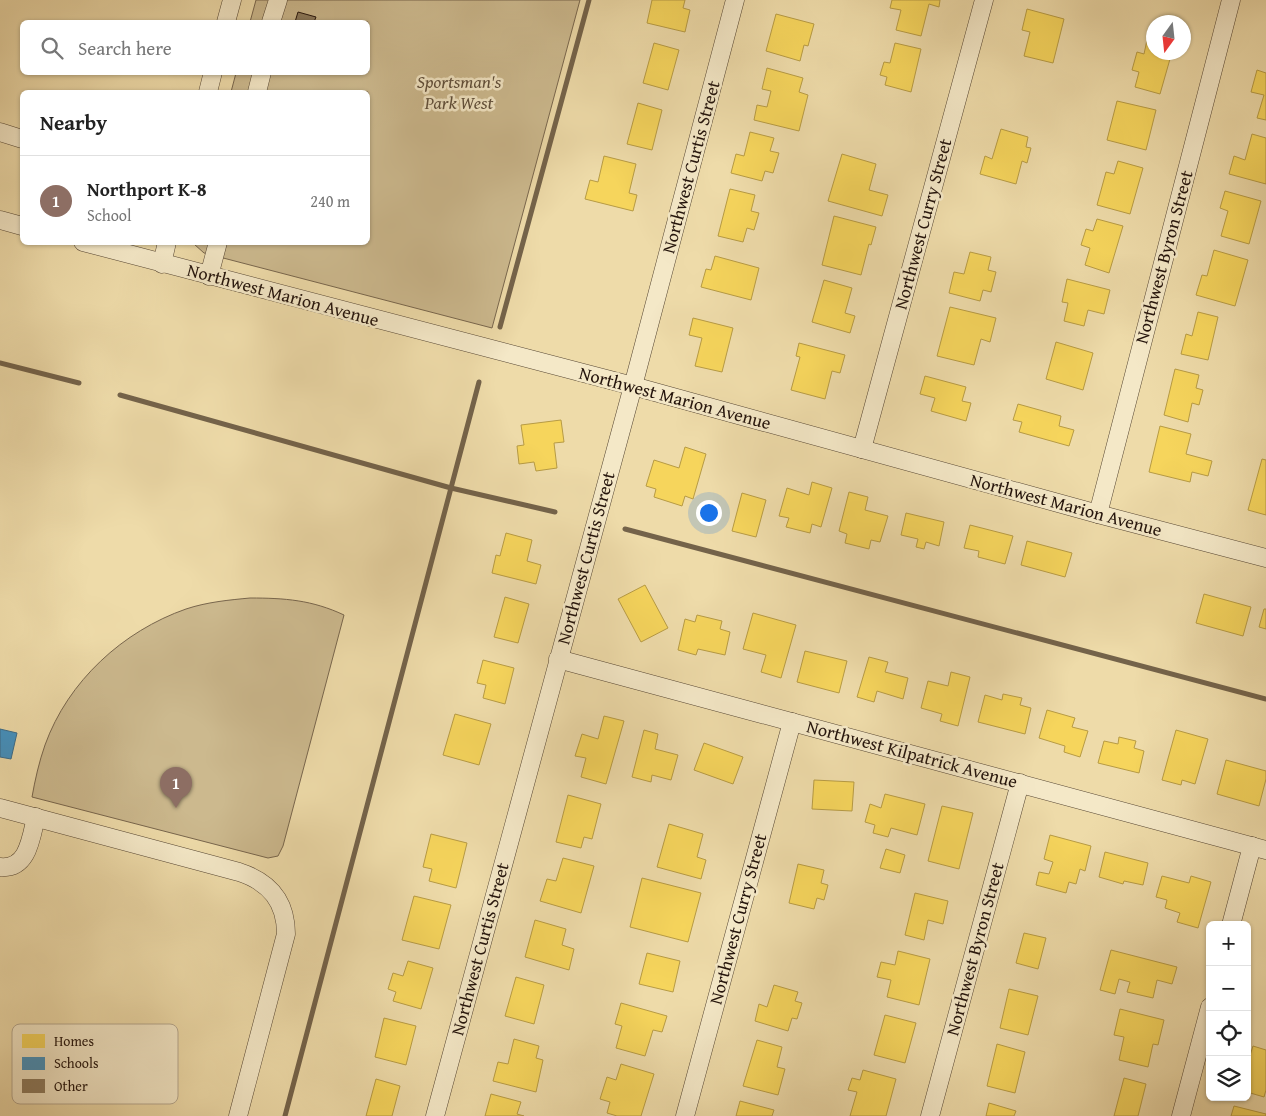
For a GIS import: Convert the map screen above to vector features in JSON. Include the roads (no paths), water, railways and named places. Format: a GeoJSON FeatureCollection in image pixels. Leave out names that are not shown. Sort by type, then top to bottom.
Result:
{"type":"FeatureCollection","features":[{"type":"Feature","properties":{"kind":"street"},"geometry":{"type":"LineString","coordinates":[[227,20],[232,0]]}},
{"type":"Feature","properties":{"kind":"street"},"geometry":{"type":"LineString","coordinates":[[273,20],[278,0]]}},
{"type":"Feature","properties":{"kind":"street","name":"Northwest Curtis Street"},"geometry":{"type":"LineString","coordinates":[[435,1116],[736,0]]}},
{"type":"Feature","properties":{"kind":"street","name":"Northwest Curry Street"},"geometry":{"type":"LineString","coordinates":[[862,449],[984,0]]}},
{"type":"Feature","properties":{"kind":"street","name":"Northwest Byron Street"},"geometry":{"type":"LineString","coordinates":[[1098,514],[1232,0]]}},
{"type":"Feature","properties":{"kind":"street"},"geometry":{"type":"LineString","coordinates":[[208,90],[212,75]]}},
{"type":"Feature","properties":{"kind":"street"},"geometry":{"type":"LineString","coordinates":[[258,90],[261,75]]}},
{"type":"Feature","properties":{"kind":"street"},"geometry":{"type":"LineString","coordinates":[[0,132],[20,138]]}},
{"type":"Feature","properties":{"kind":"street"},"geometry":{"type":"LineString","coordinates":[[0,220],[20,225]]}},
{"type":"Feature","properties":{"kind":"street","name":"Northwest Marion Avenue"},"geometry":{"type":"LineString","coordinates":[[94,245],[633,386],[1098,514],[1266,558]]}},
{"type":"Feature","properties":{"kind":"street"},"geometry":{"type":"LineString","coordinates":[[162,264],[167,245]]}},
{"type":"Feature","properties":{"kind":"street"},"geometry":{"type":"LineString","coordinates":[[209,276],[217,245]]}},
{"type":"Feature","properties":{"kind":"street","name":"Northwest Kilpatrick Avenue"},"geometry":{"type":"LineString","coordinates":[[558,659],[1259,848]]}},
{"type":"Feature","properties":{"kind":"street","name":"Northwest Curry Street"},"geometry":{"type":"LineString","coordinates":[[685,1116],[792,722]]}},
{"type":"Feature","properties":{"kind":"street","name":"Northwest Byron Street"},"geometry":{"type":"LineString","coordinates":[[930,1116],[1020,783]]}},
{"type":"Feature","properties":{"kind":"street"},"geometry":{"type":"LineString","coordinates":[[0,808],[252,876],[265,885],[281,904],[286,921],[286,934],[238,1116]]}},
{"type":"Feature","properties":{"kind":"street"},"geometry":{"type":"LineString","coordinates":[[0,867],[14,866],[22,860],[27,852],[36,817]]}},
{"type":"Feature","properties":{"kind":"street"},"geometry":{"type":"LineString","coordinates":[[1233,921],[1259,848]]}},
{"type":"Feature","properties":{"kind":"street"},"geometry":{"type":"LineString","coordinates":[[1181,1116],[1209,1011]]}},
{"type":"Feature","properties":{"kind":"waterway"},"geometry":{"type":"LineString","coordinates":[[500,327],[589,0]]}},
{"type":"Feature","properties":{"kind":"waterway"},"geometry":{"type":"LineString","coordinates":[[0,363],[79,383]]}},
{"type":"Feature","properties":{"kind":"waterway"},"geometry":{"type":"LineString","coordinates":[[285,1116],[479,382]]}},
{"type":"Feature","properties":{"kind":"waterway"},"geometry":{"type":"LineString","coordinates":[[120,395],[451,488],[555,512]]}},
{"type":"Feature","properties":{"kind":"waterway"},"geometry":{"type":"LineString","coordinates":[[625,529],[1266,699]]}},
{"type":"Feature","properties":{"kind":"place","name":"Northport K-8"},"geometry":{"type":"Point","coordinates":[176,808]}},
{"type":"Feature","properties":{"kind":"park label","name":"Sportsman's Park West"},"geometry":{"type":"Point","coordinates":[459,92]}}]}
